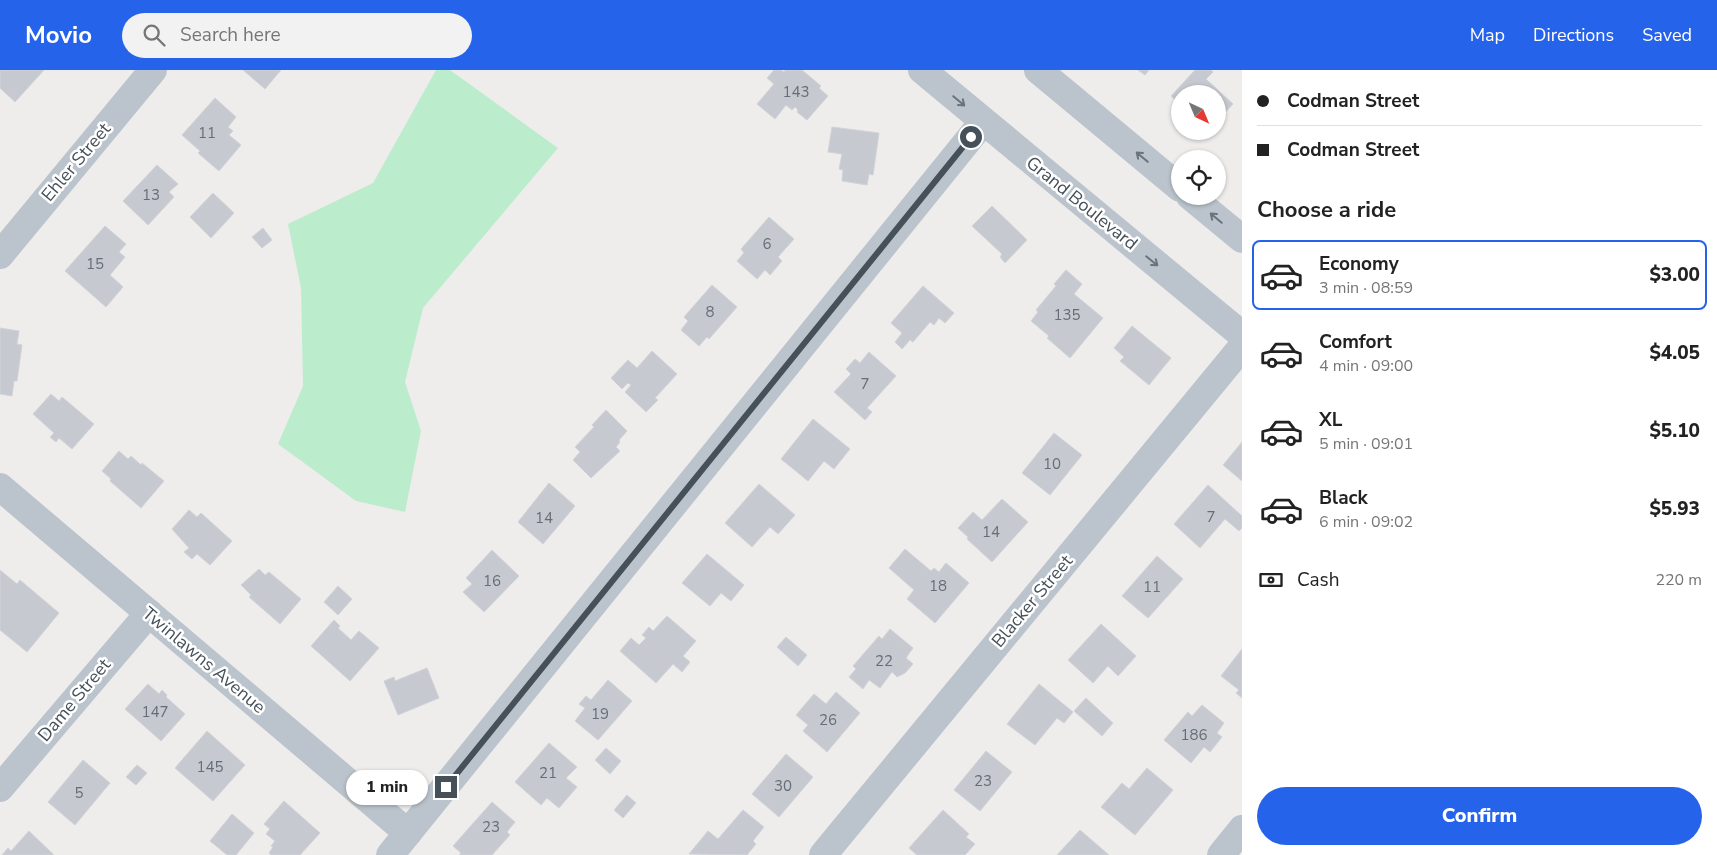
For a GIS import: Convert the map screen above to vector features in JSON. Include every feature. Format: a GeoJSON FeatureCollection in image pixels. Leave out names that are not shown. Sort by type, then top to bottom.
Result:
{"type":"FeatureCollection","features":[{"type":"Feature","properties":{"kind":"street","name":"Ehler Street"},"geometry":{"type":"LineString","coordinates":[[0,255],[153,70]]}},
{"type":"Feature","properties":{"kind":"street","name":"Grand Boulevard"},"geometry":{"type":"LineString","coordinates":[[922,70],[1242,335]]}},
{"type":"Feature","properties":{"kind":"street"},"geometry":{"type":"LineString","coordinates":[[1038,70],[1171,181]]}},
{"type":"Feature","properties":{"kind":"street"},"geometry":{"type":"LineString","coordinates":[[390,855],[983,122]]}},
{"type":"Feature","properties":{"kind":"street"},"geometry":{"type":"LineString","coordinates":[[1201,205],[1242,240]]}},
{"type":"Feature","properties":{"kind":"street","name":"Blacker Street"},"geometry":{"type":"LineString","coordinates":[[823,855],[1242,347]]}},
{"type":"Feature","properties":{"kind":"street","name":"Twinlawns Avenue"},"geometry":{"type":"LineString","coordinates":[[0,487],[408,833]]}},
{"type":"Feature","properties":{"kind":"street","name":"Dame Street"},"geometry":{"type":"LineString","coordinates":[[0,788],[148,613]]}},
{"type":"Feature","properties":{"kind":"street"},"geometry":{"type":"LineString","coordinates":[[1221,855],[1242,830]]}},
{"type":"Feature","properties":{"kind":"green space"},"geometry":{"type":"Polygon","coordinates":[[[436,70],[450,70],[558,148],[423,308],[405,382],[421,431],[405,512],[356,501],[278,444],[303,386],[301,288],[288,224],[373,183],[436,70]]]}},
{"type":"Feature","properties":{"kind":"building"},"geometry":{"type":"Polygon","coordinates":[[[0,70],[44,70],[15,102],[0,88],[0,70]]]}},
{"type":"Feature","properties":{"kind":"building"},"geometry":{"type":"Polygon","coordinates":[[[243,70],[281,70],[265,89],[243,70]]]}},
{"type":"Feature","properties":{"kind":"building"},"geometry":{"type":"Polygon","coordinates":[[[774,70],[784,72],[785,70],[802,70],[821,86],[819,88],[828,96],[807,120],[797,112],[798,110],[795,107],[792,110],[786,105],[775,119],[757,104],[774,84],[767,78],[774,70]]]}},
{"type":"Feature","properties":{"kind":"building"},"geometry":{"type":"Polygon","coordinates":[[[1138,70],[1149,70],[1145,75],[1138,70]]]}},
{"type":"Feature","properties":{"kind":"building"},"geometry":{"type":"Polygon","coordinates":[[[1195,70],[1211,70],[1213,72],[1206,79],[1212,85],[1181,85],[1195,70]]]}},
{"type":"Feature","properties":{"kind":"building"},"geometry":{"type":"Polygon","coordinates":[[[215,98],[236,117],[228,127],[233,131],[229,135],[241,145],[219,171],[198,153],[200,151],[182,135],[215,98]]]}},
{"type":"Feature","properties":{"kind":"building"},"geometry":{"type":"Polygon","coordinates":[[[1226,98],[1233,104],[1226,111],[1226,98]]]}},
{"type":"Feature","properties":{"kind":"building"},"geometry":{"type":"Polygon","coordinates":[[[832,127],[879,133],[873,175],[869,174],[867,185],[842,181],[843,170],[839,169],[842,154],[828,152],[832,127]]]}},
{"type":"Feature","properties":{"kind":"building"},"geometry":{"type":"Polygon","coordinates":[[[157,165],[178,184],[169,192],[174,197],[148,225],[123,201],[157,165]]]}},
{"type":"Feature","properties":{"kind":"building"},"geometry":{"type":"Polygon","coordinates":[[[213,193],[234,213],[211,238],[190,217],[213,193]]]}},
{"type":"Feature","properties":{"kind":"building"},"geometry":{"type":"Polygon","coordinates":[[[992,206],[1027,240],[1005,263],[1000,257],[1002,254],[972,226],[992,206]]]}},
{"type":"Feature","properties":{"kind":"building"},"geometry":{"type":"Polygon","coordinates":[[[769,217],[794,239],[778,257],[782,261],[770,275],[765,270],[757,279],[737,261],[744,253],[741,249],[769,217]]]}},
{"type":"Feature","properties":{"kind":"building"},"geometry":{"type":"Polygon","coordinates":[[[105,226],[126,244],[119,252],[125,257],[110,275],[123,287],[106,307],[65,271],[105,226]]]}},
{"type":"Feature","properties":{"kind":"building"},"geometry":{"type":"Polygon","coordinates":[[[263,228],[272,240],[262,248],[252,237],[263,228]]]}},
{"type":"Feature","properties":{"kind":"building"},"geometry":{"type":"Polygon","coordinates":[[[1066,270],[1082,284],[1074,294],[1103,318],[1070,358],[1047,338],[1049,336],[1031,321],[1038,312],[1036,310],[1056,286],[1054,284],[1066,270]]]}},
{"type":"Feature","properties":{"kind":"building"},"geometry":{"type":"Polygon","coordinates":[[[712,285],[737,307],[709,339],[707,337],[699,346],[681,330],[688,321],[684,317],[712,285]]]}},
{"type":"Feature","properties":{"kind":"building"},"geometry":{"type":"Polygon","coordinates":[[[923,286],[954,313],[945,323],[939,318],[934,325],[930,322],[913,342],[910,340],[902,349],[895,342],[902,333],[891,323],[923,286]]]}},
{"type":"Feature","properties":{"kind":"building"},"geometry":{"type":"Polygon","coordinates":[[[1132,326],[1171,358],[1149,385],[1120,361],[1124,357],[1114,348],[1132,326]]]}},
{"type":"Feature","properties":{"kind":"building"},"geometry":{"type":"Polygon","coordinates":[[[0,328],[19,331],[17,344],[22,345],[17,381],[14,381],[12,396],[0,394],[0,328]]]}},
{"type":"Feature","properties":{"kind":"building"},"geometry":{"type":"Polygon","coordinates":[[[652,351],[677,374],[655,398],[658,400],[646,412],[625,392],[631,385],[628,383],[622,389],[611,378],[628,360],[637,368],[652,351]]]}},
{"type":"Feature","properties":{"kind":"building"},"geometry":{"type":"Polygon","coordinates":[[[869,352],[896,376],[867,408],[872,412],[865,420],[834,392],[851,374],[846,369],[855,359],[860,363],[869,352]]]}},
{"type":"Feature","properties":{"kind":"building"},"geometry":{"type":"Polygon","coordinates":[[[51,394],[59,401],[62,397],[94,424],[72,449],[59,438],[56,442],[50,437],[54,433],[33,414],[51,394]]]}},
{"type":"Feature","properties":{"kind":"building"},"geometry":{"type":"Polygon","coordinates":[[[606,410],[627,431],[616,447],[620,451],[591,478],[573,460],[580,452],[575,447],[594,427],[592,425],[606,410]]]}},
{"type":"Feature","properties":{"kind":"building"},"geometry":{"type":"Polygon","coordinates":[[[813,419],[850,449],[834,469],[824,461],[808,481],[781,459],[813,419]]]}},
{"type":"Feature","properties":{"kind":"building"},"geometry":{"type":"Polygon","coordinates":[[[1054,433],[1082,455],[1050,495],[1022,473],[1054,433]]]}},
{"type":"Feature","properties":{"kind":"building"},"geometry":{"type":"Polygon","coordinates":[[[1242,442],[1242,481],[1223,465],[1242,442]]]}},
{"type":"Feature","properties":{"kind":"building"},"geometry":{"type":"Polygon","coordinates":[[[119,451],[128,459],[131,456],[141,465],[142,463],[164,481],[141,508],[110,481],[111,479],[102,471],[119,451]]]}},
{"type":"Feature","properties":{"kind":"building"},"geometry":{"type":"Polygon","coordinates":[[[549,483],[575,506],[543,544],[518,522],[549,483]]]}},
{"type":"Feature","properties":{"kind":"building"},"geometry":{"type":"Polygon","coordinates":[[[759,484],[795,515],[778,534],[770,527],[752,547],[725,523],[759,484]]]}},
{"type":"Feature","properties":{"kind":"building"},"geometry":{"type":"Polygon","coordinates":[[[1208,485],[1242,516],[1242,528],[1239,531],[1225,519],[1200,548],[1174,524],[1208,485]]]}},
{"type":"Feature","properties":{"kind":"building"},"geometry":{"type":"Polygon","coordinates":[[[1002,499],[1028,522],[992,562],[958,528],[973,512],[982,520],[1002,499]]]}},
{"type":"Feature","properties":{"kind":"building"},"geometry":{"type":"Polygon","coordinates":[[[189,510],[197,517],[201,513],[232,541],[210,565],[197,554],[192,559],[184,552],[189,548],[172,529],[189,510]]]}},
{"type":"Feature","properties":{"kind":"building"},"geometry":{"type":"Polygon","coordinates":[[[905,549],[931,571],[934,568],[939,572],[946,563],[969,583],[935,623],[907,599],[914,590],[889,568],[905,549]]]}},
{"type":"Feature","properties":{"kind":"building"},"geometry":{"type":"Polygon","coordinates":[[[492,550],[519,576],[484,612],[463,592],[472,584],[466,578],[492,550]]]}},
{"type":"Feature","properties":{"kind":"building"},"geometry":{"type":"Polygon","coordinates":[[[707,554],[744,585],[731,601],[721,593],[710,606],[682,583],[707,554]]]}},
{"type":"Feature","properties":{"kind":"building"},"geometry":{"type":"Polygon","coordinates":[[[1157,556],[1183,579],[1148,618],[1122,596],[1157,556]]]}},
{"type":"Feature","properties":{"kind":"building"},"geometry":{"type":"Polygon","coordinates":[[[259,569],[265,575],[269,572],[301,599],[280,624],[249,597],[251,595],[241,585],[259,569]]]}},
{"type":"Feature","properties":{"kind":"building"},"geometry":{"type":"Polygon","coordinates":[[[0,570],[17,584],[20,580],[59,613],[27,652],[0,630],[0,570]]]}},
{"type":"Feature","properties":{"kind":"building"},"geometry":{"type":"Polygon","coordinates":[[[338,586],[352,599],[338,615],[324,602],[338,586]]]}},
{"type":"Feature","properties":{"kind":"building"},"geometry":{"type":"Polygon","coordinates":[[[667,616],[696,641],[683,656],[690,662],[682,672],[673,664],[656,683],[620,651],[631,638],[639,645],[646,638],[642,635],[649,627],[653,631],[667,616]]]}},
{"type":"Feature","properties":{"kind":"building"},"geometry":{"type":"Polygon","coordinates":[[[334,620],[340,626],[338,628],[351,640],[359,631],[379,648],[350,681],[311,646],[334,620]]]}},
{"type":"Feature","properties":{"kind":"building"},"geometry":{"type":"Polygon","coordinates":[[[1101,624],[1136,656],[1118,676],[1108,666],[1093,683],[1068,660],[1101,624]]]}},
{"type":"Feature","properties":{"kind":"building"},"geometry":{"type":"Polygon","coordinates":[[[890,629],[913,648],[906,658],[913,664],[905,673],[897,677],[892,672],[880,688],[869,680],[863,689],[849,677],[856,669],[853,666],[879,636],[882,639],[890,629]]]}},
{"type":"Feature","properties":{"kind":"building"},"geometry":{"type":"Polygon","coordinates":[[[786,637],[807,655],[798,666],[777,647],[786,637]]]}},
{"type":"Feature","properties":{"kind":"building"},"geometry":{"type":"Polygon","coordinates":[[[1242,649],[1242,698],[1236,693],[1239,690],[1221,676],[1242,649]]]}},
{"type":"Feature","properties":{"kind":"building"},"geometry":{"type":"Polygon","coordinates":[[[427,668],[439,698],[398,715],[384,681],[394,677],[395,681],[427,668]]]}},
{"type":"Feature","properties":{"kind":"building"},"geometry":{"type":"Polygon","coordinates":[[[608,680],[632,701],[598,740],[575,721],[585,708],[579,704],[586,696],[591,700],[608,680]]]}},
{"type":"Feature","properties":{"kind":"building"},"geometry":{"type":"Polygon","coordinates":[[[148,684],[159,694],[162,690],[167,695],[166,697],[185,714],[161,741],[125,709],[148,684]]]}},
{"type":"Feature","properties":{"kind":"building"},"geometry":{"type":"Polygon","coordinates":[[[1039,684],[1073,712],[1064,723],[1057,718],[1035,745],[1007,724],[1039,684]]]}},
{"type":"Feature","properties":{"kind":"building"},"geometry":{"type":"Polygon","coordinates":[[[836,692],[860,713],[827,752],[803,731],[808,725],[796,715],[814,694],[826,704],[836,692]]]}},
{"type":"Feature","properties":{"kind":"building"},"geometry":{"type":"Polygon","coordinates":[[[1086,698],[1113,723],[1102,736],[1074,711],[1086,698]]]}},
{"type":"Feature","properties":{"kind":"building"},"geometry":{"type":"Polygon","coordinates":[[[1202,705],[1224,723],[1217,733],[1222,737],[1210,752],[1204,747],[1191,763],[1164,740],[1188,712],[1192,716],[1202,705]]]}},
{"type":"Feature","properties":{"kind":"building"},"geometry":{"type":"Polygon","coordinates":[[[207,731],[245,765],[213,801],[175,768],[207,731]]]}},
{"type":"Feature","properties":{"kind":"building"},"geometry":{"type":"Polygon","coordinates":[[[549,743],[577,767],[566,778],[577,787],[559,808],[547,798],[541,805],[515,782],[549,743]]]}},
{"type":"Feature","properties":{"kind":"building"},"geometry":{"type":"Polygon","coordinates":[[[606,748],[621,761],[610,774],[595,760],[606,748]]]}},
{"type":"Feature","properties":{"kind":"building"},"geometry":{"type":"Polygon","coordinates":[[[986,751],[1012,772],[980,811],[954,790],[986,751]]]}},
{"type":"Feature","properties":{"kind":"building"},"geometry":{"type":"Polygon","coordinates":[[[786,754],[813,777],[779,817],[752,794],[786,754]]]}},
{"type":"Feature","properties":{"kind":"building"},"geometry":{"type":"Polygon","coordinates":[[[83,760],[110,783],[75,825],[48,802],[83,760]]]}},
{"type":"Feature","properties":{"kind":"building"},"geometry":{"type":"Polygon","coordinates":[[[137,765],[147,773],[136,785],[126,777],[137,765]]]}},
{"type":"Feature","properties":{"kind":"building"},"geometry":{"type":"Polygon","coordinates":[[[1147,768],[1173,790],[1135,835],[1101,807],[1122,783],[1129,789],[1147,768]]]}},
{"type":"Feature","properties":{"kind":"building"},"geometry":{"type":"Polygon","coordinates":[[[627,795],[636,803],[623,818],[614,810],[627,795]]]}},
{"type":"Feature","properties":{"kind":"building"},"geometry":{"type":"Polygon","coordinates":[[[284,801],[320,833],[300,855],[271,855],[269,853],[275,841],[266,834],[270,829],[264,824],[284,801]]]}},
{"type":"Feature","properties":{"kind":"building"},"geometry":{"type":"Polygon","coordinates":[[[492,802],[515,822],[507,832],[510,835],[492,855],[459,855],[461,853],[453,846],[492,802]]]}},
{"type":"Feature","properties":{"kind":"building"},"geometry":{"type":"Polygon","coordinates":[[[743,810],[764,827],[753,841],[756,844],[747,855],[689,854],[708,831],[718,839],[743,810]]]}},
{"type":"Feature","properties":{"kind":"building"},"geometry":{"type":"Polygon","coordinates":[[[943,810],[969,834],[966,837],[975,844],[965,855],[917,855],[909,848],[943,810]]]}},
{"type":"Feature","properties":{"kind":"building"},"geometry":{"type":"Polygon","coordinates":[[[232,814],[254,833],[236,855],[227,855],[210,841],[232,814]]]}},
{"type":"Feature","properties":{"kind":"building"},"geometry":{"type":"Polygon","coordinates":[[[1080,830],[1109,855],[1057,855],[1080,830]]]}},
{"type":"Feature","properties":{"kind":"building"},"geometry":{"type":"Polygon","coordinates":[[[29,831],[54,855],[2,855],[8,848],[11,851],[29,831]]]}},
{"type":"Feature","properties":{"kind":"route"},"geometry":{"type":"LineString","coordinates":[[446,787],[971,137]]}}]}
